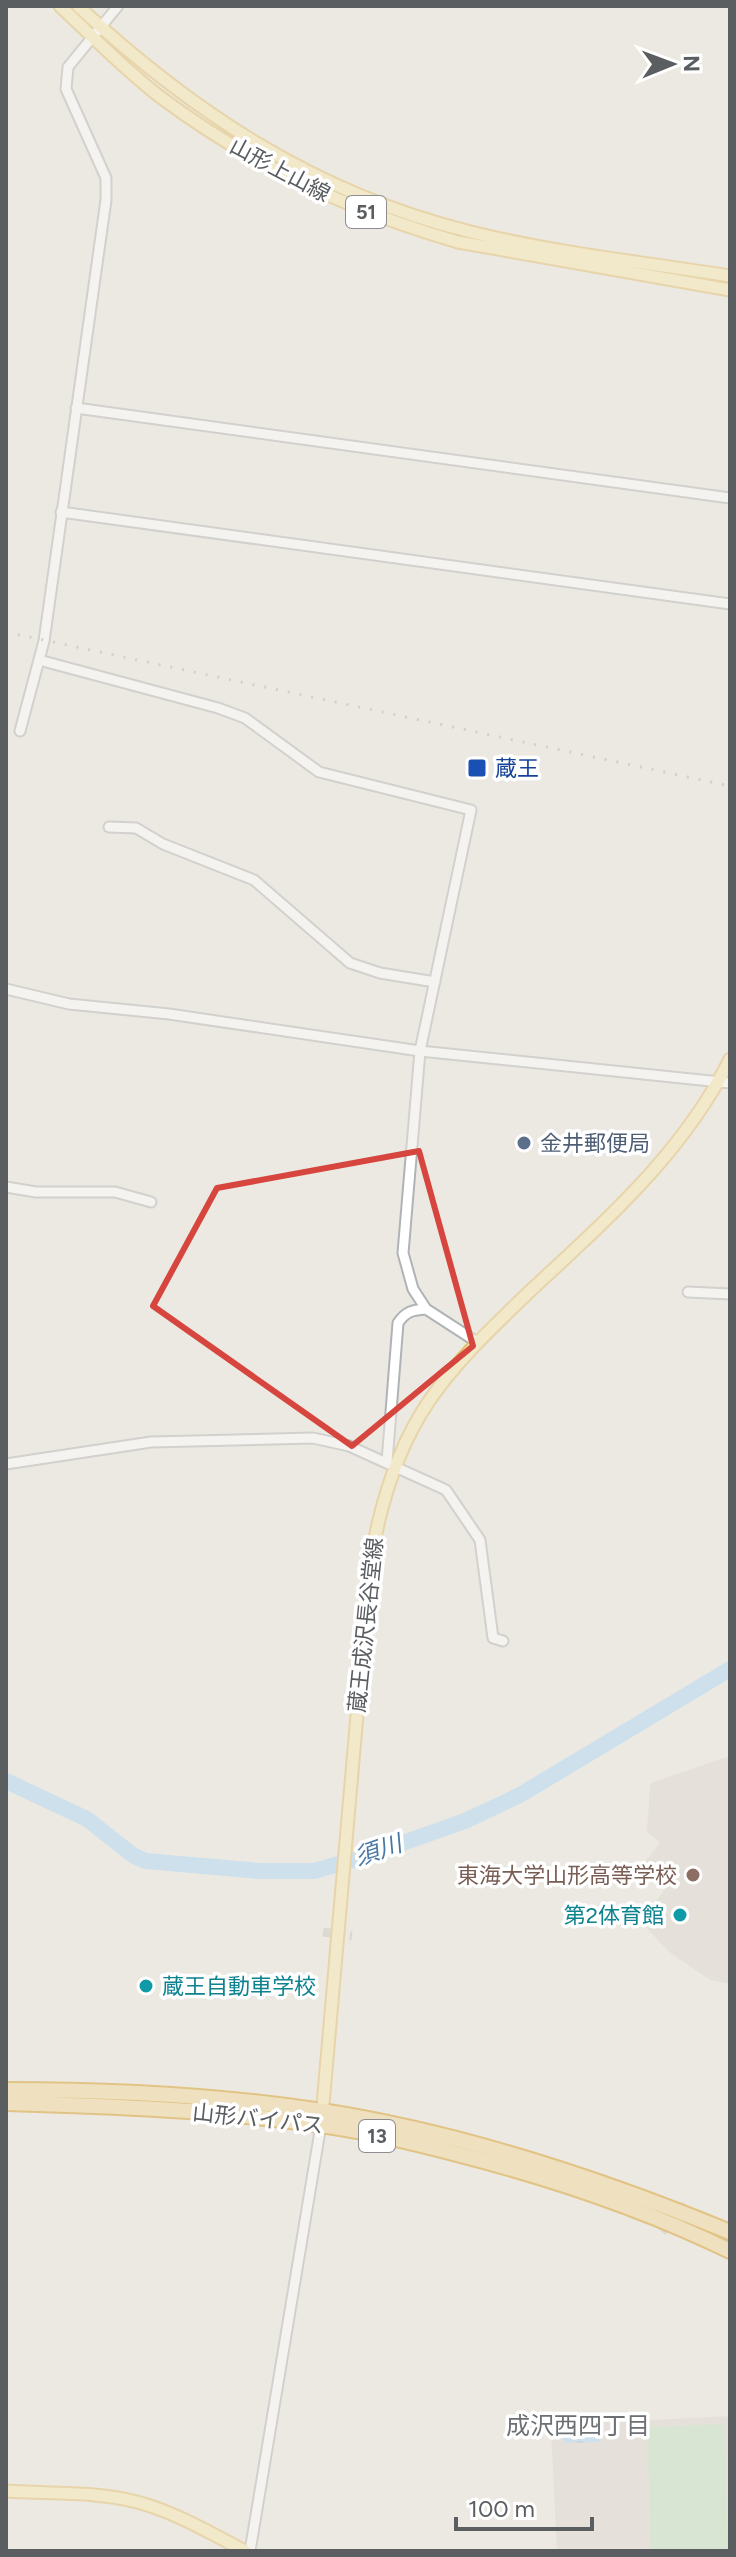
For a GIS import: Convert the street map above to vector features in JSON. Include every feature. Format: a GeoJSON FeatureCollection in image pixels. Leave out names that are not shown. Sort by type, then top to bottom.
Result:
{"type":"FeatureCollection","features":[{"type":"Feature","properties":{"kind":"highway","name":"山形バイパス"},"geometry":{"type":"LineString","coordinates":[[6,2090],[185,2096],[417,2130],[576,2173],[730,2232]]}},
{"type":"Feature","properties":{"kind":"highway","name":"山形バイパス"},"geometry":{"type":"LineString","coordinates":[[6,2103],[322,2118],[573,2186],[672,2224],[730,2251]]}},
{"type":"Feature","properties":{"kind":"main road","name":"山形上山線"},"geometry":{"type":"LineString","coordinates":[[60,6],[245,138],[291,163],[392,207],[465,231],[506,240],[730,276]]}},
{"type":"Feature","properties":{"kind":"main road","name":"山形上山線"},"geometry":{"type":"LineString","coordinates":[[78,6],[157,95],[221,139],[278,172],[340,202],[458,242],[730,290]]}},
{"type":"Feature","properties":{"kind":"main road","name":"蔵王成沢長谷堂線"},"geometry":{"type":"LineString","coordinates":[[322,2118],[373,1542],[392,1464],[430,1400],[477,1342],[638,1190],[685,1135],[724,1082],[730,1059]]}},
{"type":"Feature","properties":{"kind":"main road"},"geometry":{"type":"LineString","coordinates":[[6,2491],[107,2497],[137,2502],[248,2551]]}},
{"type":"Feature","properties":{"kind":"street"},"geometry":{"type":"LineString","coordinates":[[20,731],[44,641],[106,200],[106,178],[66,89],[68,67],[118,6]]}},
{"type":"Feature","properties":{"kind":"street"},"geometry":{"type":"LineString","coordinates":[[76,408],[730,498]]}},
{"type":"Feature","properties":{"kind":"street"},"geometry":{"type":"LineString","coordinates":[[61,512],[730,604]]}},
{"type":"Feature","properties":{"kind":"street"},"geometry":{"type":"LineString","coordinates":[[39,660],[245,718],[319,772],[471,810],[420,1051],[403,1253],[413,1289],[426,1309],[477,1342]]}},
{"type":"Feature","properties":{"kind":"street"},"geometry":{"type":"LineString","coordinates":[[109,827],[136,828],[163,844],[254,880],[350,963],[380,973],[435,982]]}},
{"type":"Feature","properties":{"kind":"street"},"geometry":{"type":"LineString","coordinates":[[6,989],[69,1004],[222,1021],[420,1051],[724,1082]]}},
{"type":"Feature","properties":{"kind":"street"},"geometry":{"type":"LineString","coordinates":[[6,1187],[36,1192],[115,1192],[151,1202]]}},
{"type":"Feature","properties":{"kind":"street"},"geometry":{"type":"LineString","coordinates":[[688,1292],[730,1294]]}},
{"type":"Feature","properties":{"kind":"street"},"geometry":{"type":"LineString","coordinates":[[392,1464],[398,1323],[404,1314],[426,1309]]}},
{"type":"Feature","properties":{"kind":"street"},"geometry":{"type":"LineString","coordinates":[[6,1464],[138,1443],[313,1438],[349,1446],[446,1490],[480,1540],[493,1638],[503,1641]]}},
{"type":"Feature","properties":{"kind":"street"},"geometry":{"type":"LineString","coordinates":[[248,2551],[322,2118]]}},
{"type":"Feature","properties":{"kind":"highlighted area"},"geometry":{"type":"Polygon","coordinates":[[[419,1151],[473,1346],[352,1446],[153,1306],[217,1188],[419,1151]]]}},
{"type":"Feature","properties":{"kind":"shaded area","name":"東海大学山形高等学校"},"geometry":{"type":"Polygon","coordinates":[[[730,1756],[730,1984],[710,1980],[669,1952],[641,1922],[668,1885],[643,1865],[660,1842],[647,1832],[650,1783],[730,1756]]]}},
{"type":"Feature","properties":{"kind":"shaded area"},"geometry":{"type":"Polygon","coordinates":[[[730,2416],[730,2551],[557,2551],[551,2432],[555,2425],[730,2416]]]}},
{"type":"Feature","properties":{"kind":"green space"},"geometry":{"type":"Polygon","coordinates":[[[724,2424],[728,2551],[651,2551],[647,2427],[724,2424]]]}},
{"type":"Feature","properties":{"kind":"water"},"geometry":{"type":"Polygon","coordinates":[[[599,2427],[599,2442],[564,2443],[563,2428],[599,2427]]]}},
{"type":"Feature","properties":{"kind":"waterway","name":"須川"},"geometry":{"type":"LineString","coordinates":[[6,1781],[87,1819],[134,1856],[146,1861],[260,1871],[314,1871],[465,1821],[520,1795],[730,1669]]}},
{"type":"Feature","properties":{"kind":"tunnel"},"geometry":{"type":"LineString","coordinates":[[323,1932],[352,1936]]}},
{"type":"Feature","properties":{"kind":"tunnel"},"geometry":{"type":"LineString","coordinates":[[662,2232],[688,2202]]}},
{"type":"Feature","properties":{"kind":"railway"},"geometry":{"type":"LineString","coordinates":[[6,632],[730,786]]}},
{"type":"Feature","properties":{"kind":"place","name":"蔵王"},"geometry":{"type":"Point","coordinates":[477,768]}},
{"type":"Feature","properties":{"kind":"place","name":"金井郵便局"},"geometry":{"type":"Point","coordinates":[524,1143]}},
{"type":"Feature","properties":{"kind":"place","name":"東海大学山形高等学校"},"geometry":{"type":"Point","coordinates":[693,1875]}},
{"type":"Feature","properties":{"kind":"place","name":"第2体育館"},"geometry":{"type":"Point","coordinates":[680,1915]}},
{"type":"Feature","properties":{"kind":"place","name":"蔵王自動車学校"},"geometry":{"type":"Point","coordinates":[146,1986]}},
{"type":"Feature","properties":{"kind":"district","name":"成沢西四丁目"},"geometry":{"type":"Point","coordinates":[578,2425]}}]}
